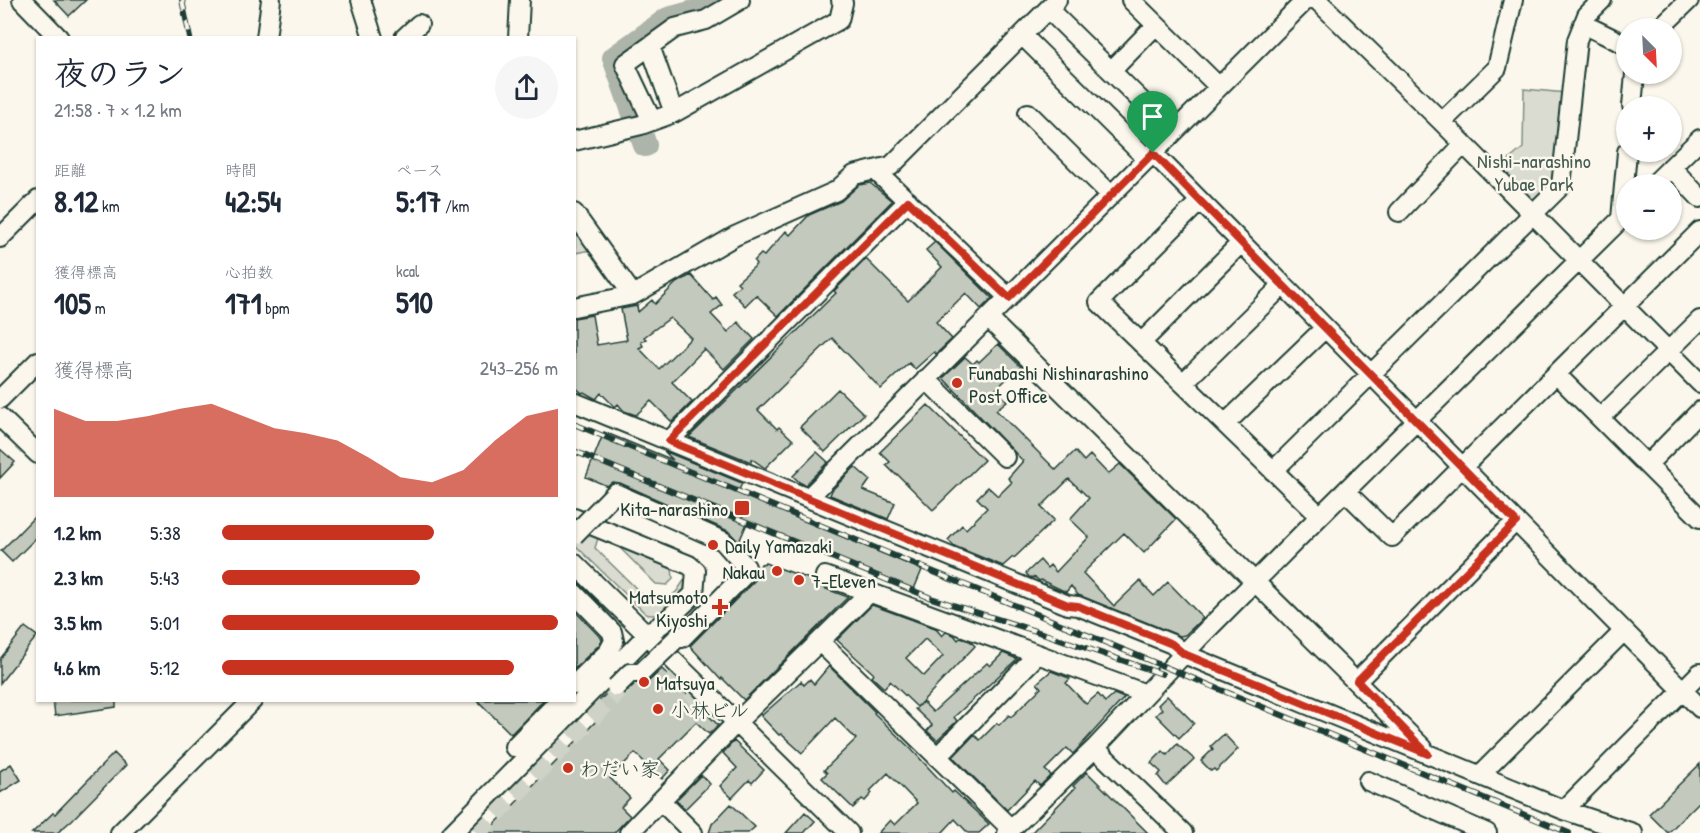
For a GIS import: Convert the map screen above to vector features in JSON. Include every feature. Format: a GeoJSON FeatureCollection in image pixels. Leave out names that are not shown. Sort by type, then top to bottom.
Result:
{"type":"FeatureCollection","features":[{"type":"Feature","properties":{"kind":"street"},"geometry":{"type":"LineString","coordinates":[[22,0],[57,36]]}},
{"type":"Feature","properties":{"kind":"street"},"geometry":{"type":"LineString","coordinates":[[266,36],[271,0]]}},
{"type":"Feature","properties":{"kind":"street"},"geometry":{"type":"LineString","coordinates":[[361,0],[372,36]]}},
{"type":"Feature","properties":{"kind":"street"},"geometry":{"type":"LineString","coordinates":[[518,36],[520,0]]}},
{"type":"Feature","properties":{"kind":"street"},"geometry":{"type":"LineString","coordinates":[[642,125],[625,64],[675,28],[706,20],[740,0]]}},
{"type":"Feature","properties":{"kind":"street"},"geometry":{"type":"LineString","coordinates":[[576,141],[642,125],[674,113],[839,21],[843,3],[841,0]]}},
{"type":"Feature","properties":{"kind":"street"},"geometry":{"type":"LineString","coordinates":[[1131,0],[1219,87]]}},
{"type":"Feature","properties":{"kind":"street"},"geometry":{"type":"LineString","coordinates":[[808,498],[1306,0]]}},
{"type":"Feature","properties":{"kind":"street"},"geometry":{"type":"LineString","coordinates":[[1317,0],[1442,122],[1700,383]]}},
{"type":"Feature","properties":{"kind":"street"},"geometry":{"type":"LineString","coordinates":[[1273,471],[1562,186],[1576,40],[1587,15],[1602,0]]}},
{"type":"Feature","properties":{"kind":"street"},"geometry":{"type":"LineString","coordinates":[[1670,18],[1689,0]]}},
{"type":"Feature","properties":{"kind":"street"},"geometry":{"type":"LineString","coordinates":[[1442,122],[1497,68],[1511,2]]}},
{"type":"Feature","properties":{"kind":"street"},"geometry":{"type":"LineString","coordinates":[[576,307],[633,295],[735,236],[836,191],[854,175],[891,166],[1052,5],[1111,71],[1173,132]]}},
{"type":"Feature","properties":{"kind":"street"},"geometry":{"type":"LineString","coordinates":[[406,36],[419,24]]}},
{"type":"Feature","properties":{"kind":"street"},"geometry":{"type":"LineString","coordinates":[[1583,24],[1616,40]]}},
{"type":"Feature","properties":{"kind":"street"},"geometry":{"type":"LineString","coordinates":[[1111,71],[1156,25]]}},
{"type":"Feature","properties":{"kind":"street"},"geometry":{"type":"LineString","coordinates":[[1022,35],[1200,201],[1700,708]]}},
{"type":"Feature","properties":{"kind":"street"},"geometry":{"type":"LineString","coordinates":[[650,46],[674,113]]}},
{"type":"Feature","properties":{"kind":"street"},"geometry":{"type":"LineString","coordinates":[[1028,113],[1111,195]]}},
{"type":"Feature","properties":{"kind":"street"},"geometry":{"type":"LineString","coordinates":[[1664,174],[1700,139]]}},
{"type":"Feature","properties":{"kind":"street"},"geometry":{"type":"LineString","coordinates":[[1399,212],[1464,144]]}},
{"type":"Feature","properties":{"kind":"street"},"geometry":{"type":"LineString","coordinates":[[1671,167],[1700,198]]}},
{"type":"Feature","properties":{"kind":"street"},"geometry":{"type":"LineString","coordinates":[[875,170],[1009,298]]}},
{"type":"Feature","properties":{"kind":"street"},"geometry":{"type":"LineString","coordinates":[[669,441],[908,201]]}},
{"type":"Feature","properties":{"kind":"street"},"geometry":{"type":"LineString","coordinates":[[1200,201],[1099,302],[1320,516]]}},
{"type":"Feature","properties":{"kind":"street"},"geometry":{"type":"LineString","coordinates":[[0,238],[36,202]]}},
{"type":"Feature","properties":{"kind":"street"},"geometry":{"type":"LineString","coordinates":[[576,216],[633,295]]}},
{"type":"Feature","properties":{"kind":"street"},"geometry":{"type":"LineString","coordinates":[[820,642],[1009,831],[1095,748],[1320,516],[1616,224]]}},
{"type":"Feature","properties":{"kind":"street"},"geometry":{"type":"LineString","coordinates":[[1346,492],[1392,537],[1700,231]]}},
{"type":"Feature","properties":{"kind":"street"},"geometry":{"type":"LineString","coordinates":[[1140,343],[1241,243]]}},
{"type":"Feature","properties":{"kind":"street"},"geometry":{"type":"LineString","coordinates":[[1183,383],[1282,285]]}},
{"type":"Feature","properties":{"kind":"street"},"geometry":{"type":"LineString","coordinates":[[988,318],[1357,681],[1428,754]]}},
{"type":"Feature","properties":{"kind":"street"},"geometry":{"type":"LineString","coordinates":[[1600,418],[1700,320]]}},
{"type":"Feature","properties":{"kind":"street"},"geometry":{"type":"LineString","coordinates":[[1225,424],[1325,328]]}},
{"type":"Feature","properties":{"kind":"street"},"geometry":{"type":"LineString","coordinates":[[0,399],[36,363]]}},
{"type":"Feature","properties":{"kind":"street"},"geometry":{"type":"LineString","coordinates":[[1557,375],[1647,465],[1696,507]]}},
{"type":"Feature","properties":{"kind":"street"},"geometry":{"type":"LineString","coordinates":[[926,379],[1005,457]]}},
{"type":"Feature","properties":{"kind":"street"},"geometry":{"type":"LineString","coordinates":[[576,403],[1068,605],[1078,606],[1172,644],[1184,654],[1564,810],[1634,833]]}},
{"type":"Feature","properties":{"kind":"street"},"geometry":{"type":"LineString","coordinates":[[1647,465],[1700,411]]}},
{"type":"Feature","properties":{"kind":"street"},"geometry":{"type":"LineString","coordinates":[[0,417],[36,452]]}},
{"type":"Feature","properties":{"kind":"street"},"geometry":{"type":"LineString","coordinates":[[576,533],[615,493],[729,538],[746,567],[747,572],[682,638],[679,636],[641,673],[630,673],[616,687]]}},
{"type":"Feature","properties":{"kind":"street"},"geometry":{"type":"LineString","coordinates":[[452,833],[648,634],[666,621],[694,594],[696,572],[689,565],[576,519]]}},
{"type":"Feature","properties":{"kind":"street"},"geometry":{"type":"LineString","coordinates":[[1357,681],[1516,522]]}},
{"type":"Feature","properties":{"kind":"street"},"geometry":{"type":"LineString","coordinates":[[576,565],[738,721],[849,833]]}},
{"type":"Feature","properties":{"kind":"street"},"geometry":{"type":"LineString","coordinates":[[825,576],[1146,694]]}},
{"type":"Feature","properties":{"kind":"street"},"geometry":{"type":"LineString","coordinates":[[629,833],[738,721],[869,593]]}},
{"type":"Feature","properties":{"kind":"street"},"geometry":{"type":"LineString","coordinates":[[576,595],[612,632],[614,641],[608,652],[576,684]]}},
{"type":"Feature","properties":{"kind":"street"},"geometry":{"type":"LineString","coordinates":[[1480,775],[1624,631]]}},
{"type":"Feature","properties":{"kind":"street"},"geometry":{"type":"LineString","coordinates":[[937,757],[1038,654]]}},
{"type":"Feature","properties":{"kind":"street"},"geometry":{"type":"LineString","coordinates":[[1564,810],[1700,673]]}},
{"type":"Feature","properties":{"kind":"street"},"geometry":{"type":"LineString","coordinates":[[120,833],[252,702]]}},
{"type":"Feature","properties":{"kind":"street"},"geometry":{"type":"LineString","coordinates":[[514,747],[558,702]]}},
{"type":"Feature","properties":{"kind":"street"},"geometry":{"type":"LineString","coordinates":[[1095,748],[1183,833]]}},
{"type":"Feature","properties":{"kind":"street"},"geometry":{"type":"LineString","coordinates":[[1368,781],[1487,833]]}},
{"type":"Feature","properties":{"kind":"street"},"geometry":{"type":"LineString","coordinates":[[661,801],[693,833]]}},
{"type":"Feature","properties":{"kind":"green space","name":"Nishi-narashino Yubae Park"},"geometry":{"type":"Polygon","coordinates":[[[1524,89],[1566,93],[1556,183],[1539,200],[1529,201],[1498,169],[1523,148],[1524,89]]]}},
{"type":"Feature","properties":{"kind":"green space"},"geometry":{"type":"Polygon","coordinates":[[[576,229],[591,250],[576,253],[576,229]]]}},
{"type":"Feature","properties":{"kind":"green space"},"geometry":{"type":"Polygon","coordinates":[[[576,526],[599,535],[595,548],[649,601],[659,602],[668,599],[685,579],[684,591],[672,604],[663,612],[646,614],[576,546],[576,526]]]}},
{"type":"Feature","properties":{"kind":"green space"},"geometry":{"type":"Polygon","coordinates":[[[619,543],[672,567],[673,579],[667,585],[656,584],[619,547],[619,543]]]}},
{"type":"Feature","properties":{"kind":"building"},"geometry":{"type":"Polygon","coordinates":[[[54,0],[86,0],[69,16],[54,0]]]}},
{"type":"Feature","properties":{"kind":"building"},"geometry":{"type":"Polygon","coordinates":[[[870,183],[892,201],[778,316],[756,295],[745,306],[732,292],[740,285],[737,282],[754,267],[756,264],[754,261],[761,254],[764,256],[786,231],[790,235],[809,215],[841,201],[859,185],[870,183]]]}},
{"type":"Feature","properties":{"kind":"building"},"geometry":{"type":"Polygon","coordinates":[[[935,242],[992,298],[981,309],[966,293],[936,322],[952,339],[936,354],[934,352],[915,369],[909,363],[881,389],[832,338],[758,410],[777,429],[779,427],[793,440],[765,468],[752,459],[751,462],[689,437],[836,293],[834,291],[866,259],[908,301],[942,267],[926,250],[935,242]]]}},
{"type":"Feature","properties":{"kind":"building"},"geometry":{"type":"Polygon","coordinates":[[[691,275],[713,300],[716,297],[722,305],[711,314],[728,332],[738,322],[754,339],[724,369],[704,349],[672,382],[692,402],[672,422],[651,401],[636,415],[624,411],[618,404],[615,407],[601,393],[596,399],[576,388],[576,318],[592,315],[597,345],[627,340],[621,309],[637,306],[638,312],[652,300],[655,304],[676,283],[691,275]],[[670,318],[644,337],[646,339],[641,342],[643,346],[639,348],[659,369],[691,338],[670,318]]]}},
{"type":"Feature","properties":{"kind":"building"},"geometry":{"type":"Polygon","coordinates":[[[998,344],[1022,368],[996,389],[1007,401],[996,410],[1056,470],[1075,451],[1084,461],[1090,455],[1108,474],[1120,464],[1176,519],[1144,553],[1124,533],[1083,573],[1114,606],[1140,581],[1154,596],[1168,582],[1203,618],[1185,635],[1180,636],[1078,595],[1071,586],[1066,592],[1029,577],[1026,573],[1040,560],[1047,568],[1050,565],[1056,572],[1089,537],[1070,519],[1089,498],[1069,479],[1041,507],[1054,520],[1003,566],[954,546],[948,540],[962,525],[966,529],[987,508],[977,498],[988,487],[998,496],[1012,482],[1008,478],[1023,461],[943,378],[965,357],[973,364],[977,360],[979,362],[998,344]]]}},
{"type":"Feature","properties":{"kind":"building"},"geometry":{"type":"Polygon","coordinates":[[[838,389],[864,414],[825,452],[800,427],[838,389]]]}},
{"type":"Feature","properties":{"kind":"building"},"geometry":{"type":"Polygon","coordinates":[[[928,405],[984,460],[933,510],[886,465],[890,462],[880,452],[928,405]]]}},
{"type":"Feature","properties":{"kind":"building"},"geometry":{"type":"Polygon","coordinates":[[[604,432],[673,460],[664,451],[742,483],[738,493],[922,570],[914,589],[748,521],[739,542],[728,531],[620,483],[612,482],[607,486],[586,477],[604,432]]]}},
{"type":"Feature","properties":{"kind":"building"},"geometry":{"type":"Polygon","coordinates":[[[0,449],[15,462],[0,478],[0,449]]]}},
{"type":"Feature","properties":{"kind":"building"},"geometry":{"type":"Polygon","coordinates":[[[817,452],[828,462],[805,485],[793,476],[817,452]]]}},
{"type":"Feature","properties":{"kind":"building"},"geometry":{"type":"Polygon","coordinates":[[[855,467],[870,480],[863,490],[895,503],[888,519],[830,495],[832,490],[855,467]]]}},
{"type":"Feature","properties":{"kind":"building"},"geometry":{"type":"Polygon","coordinates":[[[36,515],[36,538],[12,562],[1,551],[36,515]]]}},
{"type":"Feature","properties":{"kind":"building"},"geometry":{"type":"Polygon","coordinates":[[[765,563],[815,581],[821,587],[848,597],[744,700],[722,678],[721,680],[690,646],[755,580],[761,564],[765,563]]]}},
{"type":"Feature","properties":{"kind":"building"},"geometry":{"type":"Polygon","coordinates":[[[872,605],[935,628],[942,636],[946,632],[954,635],[958,640],[960,638],[970,641],[975,646],[917,707],[890,681],[884,688],[872,677],[874,674],[837,640],[872,605]],[[925,639],[906,658],[924,676],[943,656],[925,639]]]}},
{"type":"Feature","properties":{"kind":"building"},"geometry":{"type":"Polygon","coordinates":[[[576,612],[602,639],[599,645],[576,667],[576,612]]]}},
{"type":"Feature","properties":{"kind":"building"},"geometry":{"type":"Polygon","coordinates":[[[25,627],[36,635],[0,683],[0,659],[25,627]]]}},
{"type":"Feature","properties":{"kind":"building"},"geometry":{"type":"Polygon","coordinates":[[[1003,653],[1017,659],[954,717],[957,721],[937,740],[927,731],[932,725],[915,709],[923,702],[933,712],[987,663],[990,666],[1003,653]]]}},
{"type":"Feature","properties":{"kind":"building"},"geometry":{"type":"Polygon","coordinates":[[[829,666],[952,793],[954,791],[989,824],[979,833],[968,833],[955,819],[942,833],[878,833],[890,820],[895,825],[917,803],[888,773],[870,791],[872,793],[865,801],[862,799],[853,808],[822,778],[827,773],[824,770],[856,739],[835,718],[802,753],[781,734],[779,735],[761,716],[801,681],[804,685],[810,679],[814,684],[829,666]]]}},
{"type":"Feature","properties":{"kind":"building"},"geometry":{"type":"Polygon","coordinates":[[[662,669],[718,725],[709,734],[696,722],[659,759],[670,770],[662,779],[635,753],[610,778],[630,798],[621,807],[630,816],[614,833],[486,833],[599,718],[590,710],[607,693],[613,698],[619,698],[635,684],[649,681],[662,669]]]}},
{"type":"Feature","properties":{"kind":"building"},"geometry":{"type":"Polygon","coordinates":[[[1051,671],[1069,678],[1066,683],[1086,704],[1098,694],[1105,702],[1114,694],[1124,698],[1073,754],[1067,748],[1045,770],[1051,775],[1040,786],[1035,781],[1007,810],[953,757],[974,735],[980,740],[997,723],[999,725],[1009,715],[1011,717],[1041,688],[1037,683],[1051,671]]]}},
{"type":"Feature","properties":{"kind":"building"},"geometry":{"type":"Polygon","coordinates":[[[1167,696],[1194,723],[1179,738],[1156,715],[1162,709],[1158,705],[1167,696]]]}},
{"type":"Feature","properties":{"kind":"building"},"geometry":{"type":"Polygon","coordinates":[[[53,702],[116,702],[116,707],[55,716],[53,702]]]}},
{"type":"Feature","properties":{"kind":"building"},"geometry":{"type":"Polygon","coordinates":[[[479,702],[542,702],[511,734],[479,702]]]}},
{"type":"Feature","properties":{"kind":"building"},"geometry":{"type":"Polygon","coordinates":[[[1224,734],[1238,749],[1216,771],[1214,769],[1211,771],[1201,761],[1213,749],[1211,746],[1224,734]]]}},
{"type":"Feature","properties":{"kind":"building"},"geometry":{"type":"Polygon","coordinates":[[[734,741],[764,770],[752,783],[749,780],[732,798],[720,786],[737,768],[723,753],[734,741]]]}},
{"type":"Feature","properties":{"kind":"building"},"geometry":{"type":"Polygon","coordinates":[[[1177,744],[1194,759],[1166,786],[1158,776],[1161,772],[1151,763],[1163,751],[1167,755],[1177,744]]]}},
{"type":"Feature","properties":{"kind":"building"},"geometry":{"type":"Polygon","coordinates":[[[114,753],[126,765],[72,820],[57,833],[32,833],[53,813],[55,814],[114,753]]]}},
{"type":"Feature","properties":{"kind":"building"},"geometry":{"type":"Polygon","coordinates":[[[11,764],[21,780],[0,793],[0,771],[11,764]]]}},
{"type":"Feature","properties":{"kind":"building"},"geometry":{"type":"Polygon","coordinates":[[[1700,764],[1700,801],[1668,833],[1649,814],[1700,764]]]}},
{"type":"Feature","properties":{"kind":"building"},"geometry":{"type":"Polygon","coordinates":[[[1087,772],[1148,833],[1031,833],[1075,788],[1073,786],[1087,772]]]}},
{"type":"Feature","properties":{"kind":"building"},"geometry":{"type":"Polygon","coordinates":[[[701,775],[710,784],[685,809],[676,800],[701,775]]]}},
{"type":"Feature","properties":{"kind":"building"},"geometry":{"type":"Polygon","coordinates":[[[731,804],[755,827],[748,833],[709,833],[712,824],[731,804]]]}},
{"type":"Feature","properties":{"kind":"building"},"geometry":{"type":"Polygon","coordinates":[[[805,812],[815,821],[804,833],[786,833],[805,812]]]}},
{"type":"Feature","properties":{"kind":"waterway"},"geometry":{"type":"LineString","coordinates":[[645,145],[614,58],[668,19],[701,10],[717,0]]}},
{"type":"Feature","properties":{"kind":"tunnel"},"geometry":{"type":"LineString","coordinates":[[477,833],[653,659],[661,662],[707,707]]}},
{"type":"Feature","properties":{"kind":"railway"},"geometry":{"type":"LineString","coordinates":[[182,0],[190,36]]}},
{"type":"Feature","properties":{"kind":"railway"},"geometry":{"type":"LineString","coordinates":[[576,425],[1569,833]]}},
{"type":"Feature","properties":{"kind":"railway"},"geometry":{"type":"LineString","coordinates":[[576,452],[931,598],[1162,674]]}},
{"type":"Feature","properties":{"kind":"place","name":"Funabashi Nishinarashino Post Office"},"geometry":{"type":"Point","coordinates":[957,383]}},
{"type":"Feature","properties":{"kind":"place","name":"Kita-narashino"},"geometry":{"type":"Point","coordinates":[742,508]}},
{"type":"Feature","properties":{"kind":"place","name":"Daily Yamazaki"},"geometry":{"type":"Point","coordinates":[713,545]}},
{"type":"Feature","properties":{"kind":"place","name":"Nakau"},"geometry":{"type":"Point","coordinates":[777,571]}},
{"type":"Feature","properties":{"kind":"place","name":"7-Eleven"},"geometry":{"type":"Point","coordinates":[799,580]}},
{"type":"Feature","properties":{"kind":"place","name":"Matsumoto Kiyoshi"},"geometry":{"type":"Point","coordinates":[720,607]}},
{"type":"Feature","properties":{"kind":"place","name":"Matsuya"},"geometry":{"type":"Point","coordinates":[644,682]}},
{"type":"Feature","properties":{"kind":"place","name":"小林ビル"},"geometry":{"type":"Point","coordinates":[658,709]}},
{"type":"Feature","properties":{"kind":"place","name":"わだい家"},"geometry":{"type":"Point","coordinates":[568,768]}},
{"type":"Feature","properties":{"kind":"route"},"geometry":{"type":"LineString","coordinates":[[1153,153],[1516,522],[1357,681],[1428,754],[1184,654],[1172,644],[1078,606],[1068,605],[669,441],[908,201],[1009,298],[1153,153]]}}]}
